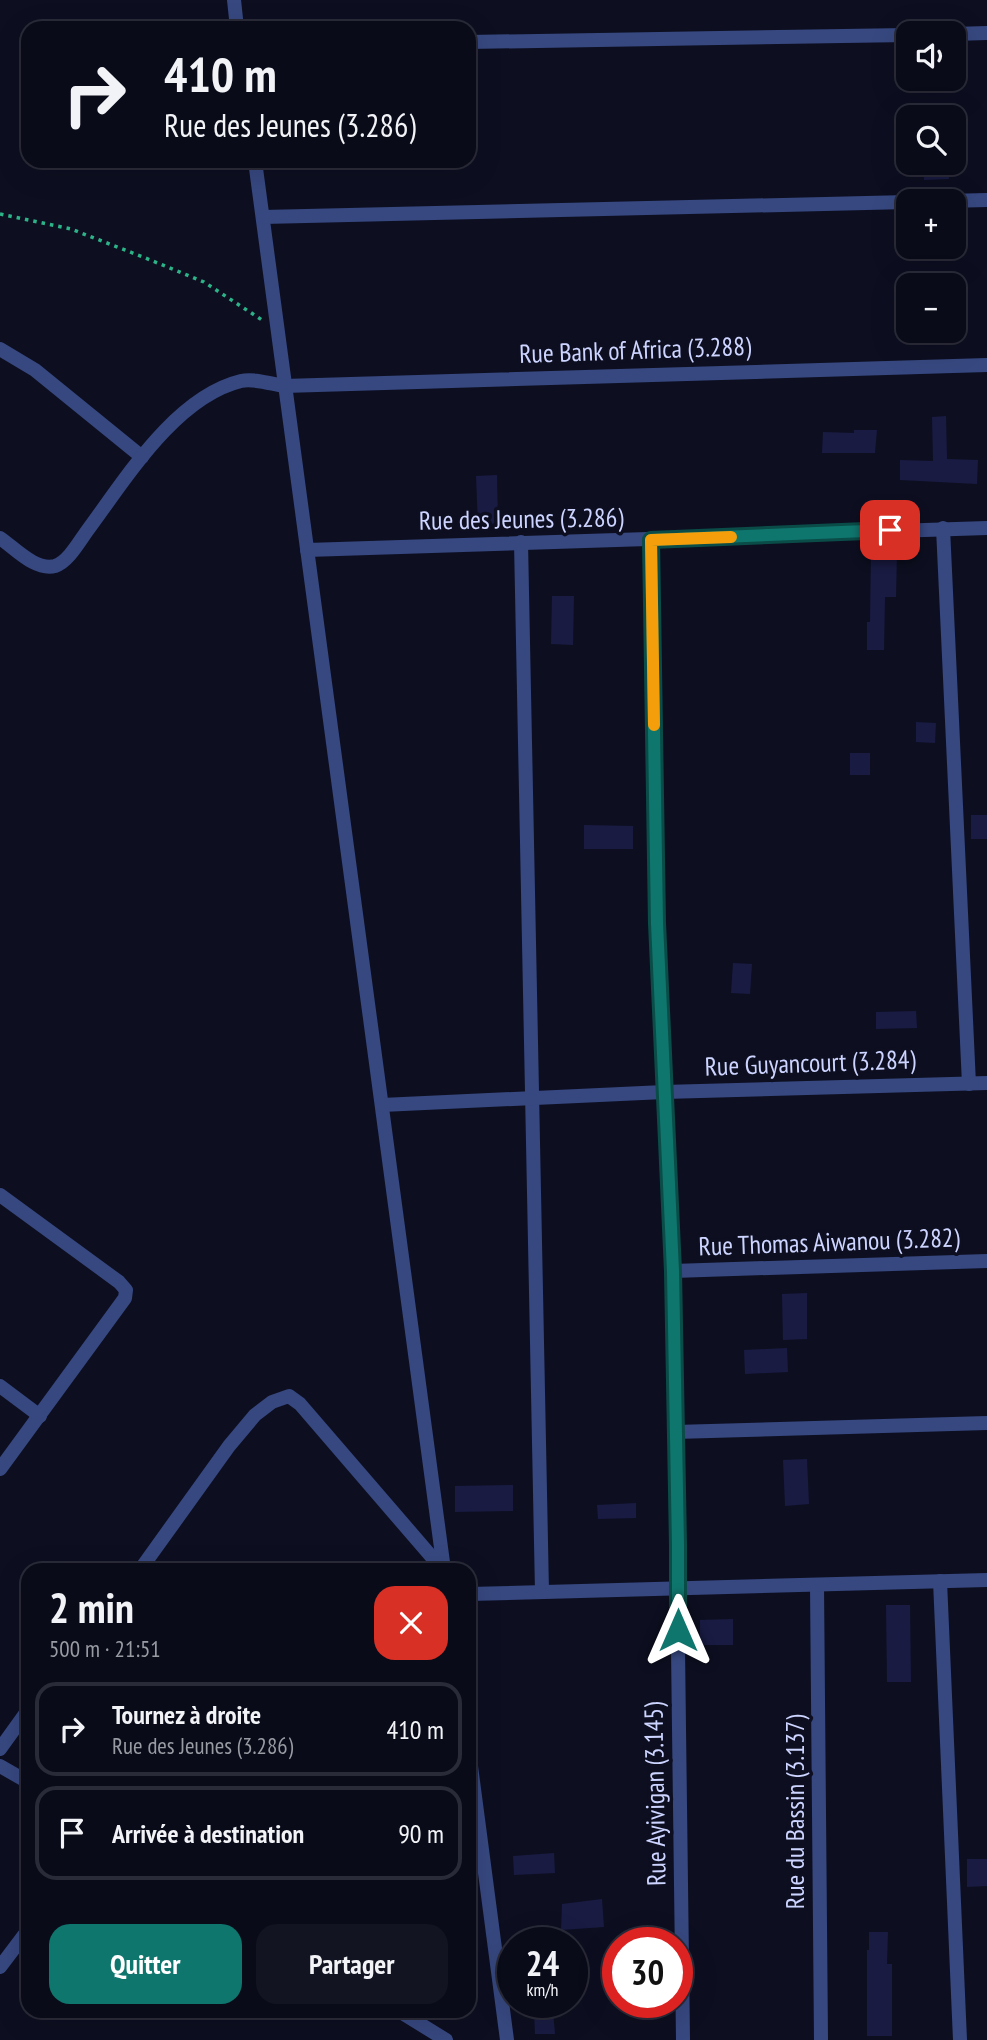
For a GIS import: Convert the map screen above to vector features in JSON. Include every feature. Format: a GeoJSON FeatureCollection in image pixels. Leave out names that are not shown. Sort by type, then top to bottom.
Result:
{"type":"FeatureCollection","features":[{"type":"Feature","properties":{"kind":"street"},"geometry":{"type":"LineString","coordinates":[[234,0],[236,21]]}},
{"type":"Feature","properties":{"kind":"street"},"geometry":{"type":"LineString","coordinates":[[966,34],[987,33]]}},
{"type":"Feature","properties":{"kind":"street"},"geometry":{"type":"LineString","coordinates":[[476,43],[896,35]]}},
{"type":"Feature","properties":{"kind":"street"},"geometry":{"type":"LineString","coordinates":[[256,168],[443,1563]]}},
{"type":"Feature","properties":{"kind":"street"},"geometry":{"type":"LineString","coordinates":[[966,201],[987,200]]}},
{"type":"Feature","properties":{"kind":"street"},"geometry":{"type":"LineString","coordinates":[[263,217],[896,202]]}},
{"type":"Feature","properties":{"kind":"street"},"geometry":{"type":"LineString","coordinates":[[0,349],[35,370],[142,457]]}},
{"type":"Feature","properties":{"kind":"street","name":"Rue Bank of Africa (3.288)"},"geometry":{"type":"LineString","coordinates":[[0,538],[41,567],[57,566],[72,552],[142,457],[188,410],[216,390],[244,380],[284,386],[987,365]]}},
{"type":"Feature","properties":{"kind":"street"},"geometry":{"type":"LineString","coordinates":[[943,528],[969,1084]]}},
{"type":"Feature","properties":{"kind":"street","name":"Rue des Jeunes (3.286)"},"geometry":{"type":"LineString","coordinates":[[307,550],[987,528]]}},
{"type":"Feature","properties":{"kind":"street","name":"Rue Ayivigan (3.145)"},"geometry":{"type":"LineString","coordinates":[[651,540],[657,909],[673,1271],[683,2040]]}},
{"type":"Feature","properties":{"kind":"street"},"geometry":{"type":"LineString","coordinates":[[521,542],[542,1592]]}},
{"type":"Feature","properties":{"kind":"street","name":"Rue Guyancourt (3.284)"},"geometry":{"type":"LineString","coordinates":[[382,1105],[664,1092],[987,1083]]}},
{"type":"Feature","properties":{"kind":"street"},"geometry":{"type":"LineString","coordinates":[[0,1195],[119,1282],[126,1290],[125,1298],[0,1469]]}},
{"type":"Feature","properties":{"kind":"street","name":"Rue Thomas Aiwanou (3.282)"},"geometry":{"type":"LineString","coordinates":[[673,1271],[987,1261]]}},
{"type":"Feature","properties":{"kind":"street"},"geometry":{"type":"LineString","coordinates":[[0,1387],[40,1416]]}},
{"type":"Feature","properties":{"kind":"street"},"geometry":{"type":"LineString","coordinates":[[145,1563],[229,1446],[255,1415],[272,1402],[289,1395],[300,1404],[438,1563]]}},
{"type":"Feature","properties":{"kind":"street"},"geometry":{"type":"LineString","coordinates":[[675,1432],[987,1423]]}},
{"type":"Feature","properties":{"kind":"street"},"geometry":{"type":"LineString","coordinates":[[476,1594],[987,1580]]}},
{"type":"Feature","properties":{"kind":"street"},"geometry":{"type":"LineString","coordinates":[[940,1581],[960,2040]]}},
{"type":"Feature","properties":{"kind":"street","name":"Rue du Bassin (3.137)"},"geometry":{"type":"LineString","coordinates":[[817,1585],[821,2040]]}},
{"type":"Feature","properties":{"kind":"street"},"geometry":{"type":"LineString","coordinates":[[0,1749],[21,1720]]}},
{"type":"Feature","properties":{"kind":"street"},"geometry":{"type":"LineString","coordinates":[[0,1766],[21,1778]]}},
{"type":"Feature","properties":{"kind":"street"},"geometry":{"type":"LineString","coordinates":[[476,1837],[507,2040]]}},
{"type":"Feature","properties":{"kind":"street"},"geometry":{"type":"LineString","coordinates":[[0,1967],[21,1939]]}},
{"type":"Feature","properties":{"kind":"street"},"geometry":{"type":"LineString","coordinates":[[410,2018],[446,2040]]}},
{"type":"Feature","properties":{"kind":"path"},"geometry":{"type":"LineString","coordinates":[[0,214],[71,229],[204,282],[278,331]]}},
{"type":"Feature","properties":{"kind":"building"},"geometry":{"type":"Polygon","coordinates":[[[924,175],[949,175],[949,179],[924,180],[924,175]]]}},
{"type":"Feature","properties":{"kind":"building"},"geometry":{"type":"Polygon","coordinates":[[[946,416],[947,459],[978,460],[977,484],[900,480],[900,460],[933,461],[932,417],[946,416]]]}},
{"type":"Feature","properties":{"kind":"building"},"geometry":{"type":"Polygon","coordinates":[[[854,430],[877,430],[875,453],[822,453],[823,432],[854,433],[854,430]]]}},
{"type":"Feature","properties":{"kind":"building"},"geometry":{"type":"Polygon","coordinates":[[[497,475],[498,524],[478,525],[476,476],[497,475]]]}},
{"type":"Feature","properties":{"kind":"building"},"geometry":{"type":"Polygon","coordinates":[[[871,552],[897,552],[896,597],[885,597],[884,650],[867,650],[871,552]]]}},
{"type":"Feature","properties":{"kind":"building"},"geometry":{"type":"Polygon","coordinates":[[[552,596],[574,596],[573,645],[551,644],[552,596]]]}},
{"type":"Feature","properties":{"kind":"building"},"geometry":{"type":"Polygon","coordinates":[[[916,722],[936,723],[935,743],[916,742],[916,722]]]}},
{"type":"Feature","properties":{"kind":"building"},"geometry":{"type":"Polygon","coordinates":[[[850,753],[870,753],[870,775],[850,775],[850,753]]]}},
{"type":"Feature","properties":{"kind":"building"},"geometry":{"type":"Polygon","coordinates":[[[971,815],[987,815],[987,839],[971,839],[971,815]]]}},
{"type":"Feature","properties":{"kind":"building"},"geometry":{"type":"Polygon","coordinates":[[[584,825],[633,826],[633,849],[584,849],[584,825]]]}},
{"type":"Feature","properties":{"kind":"building"},"geometry":{"type":"Polygon","coordinates":[[[733,963],[752,964],[750,994],[731,993],[733,963]]]}},
{"type":"Feature","properties":{"kind":"building"},"geometry":{"type":"Polygon","coordinates":[[[916,1011],[917,1028],[876,1029],[876,1012],[916,1011]]]}},
{"type":"Feature","properties":{"kind":"building"},"geometry":{"type":"Polygon","coordinates":[[[807,1293],[807,1339],[783,1340],[782,1294],[807,1293]]]}},
{"type":"Feature","properties":{"kind":"building"},"geometry":{"type":"Polygon","coordinates":[[[787,1348],[788,1372],[745,1374],[744,1350],[787,1348]]]}},
{"type":"Feature","properties":{"kind":"building"},"geometry":{"type":"Polygon","coordinates":[[[807,1459],[809,1504],[785,1506],[783,1460],[807,1459]]]}},
{"type":"Feature","properties":{"kind":"building"},"geometry":{"type":"Polygon","coordinates":[[[513,1485],[513,1511],[455,1512],[455,1486],[513,1485]]]}},
{"type":"Feature","properties":{"kind":"building"},"geometry":{"type":"Polygon","coordinates":[[[636,1503],[636,1518],[598,1519],[597,1505],[636,1503]]]}},
{"type":"Feature","properties":{"kind":"building"},"geometry":{"type":"Polygon","coordinates":[[[886,1605],[910,1605],[911,1682],[887,1682],[886,1605]]]}},
{"type":"Feature","properties":{"kind":"building"},"geometry":{"type":"Polygon","coordinates":[[[733,1619],[733,1645],[700,1645],[700,1620],[733,1619]]]}},
{"type":"Feature","properties":{"kind":"building"},"geometry":{"type":"Polygon","coordinates":[[[554,1853],[555,1873],[514,1875],[513,1856],[554,1853]]]}},
{"type":"Feature","properties":{"kind":"building"},"geometry":{"type":"Polygon","coordinates":[[[967,1859],[987,1859],[987,1886],[967,1887],[967,1859]]]}},
{"type":"Feature","properties":{"kind":"building"},"geometry":{"type":"Polygon","coordinates":[[[602,1899],[604,1927],[561,1927],[562,1904],[602,1899]]]}},
{"type":"Feature","properties":{"kind":"building"},"geometry":{"type":"Polygon","coordinates":[[[869,1932],[888,1932],[887,1964],[892,1964],[892,2036],[867,2036],[869,1932]]]}},
{"type":"Feature","properties":{"kind":"building"},"geometry":{"type":"Polygon","coordinates":[[[534,2018],[554,2018],[555,2034],[535,2034],[534,2018]]]}},
{"type":"Feature","properties":{"kind":"slow traffic"},"geometry":{"type":"LineString","coordinates":[[654,725],[651,540],[731,537]]}},
{"type":"Feature","properties":{"kind":"route"},"geometry":{"type":"LineString","coordinates":[[678,1630],[673,1271],[657,923],[651,540],[890,530]]}}]}
